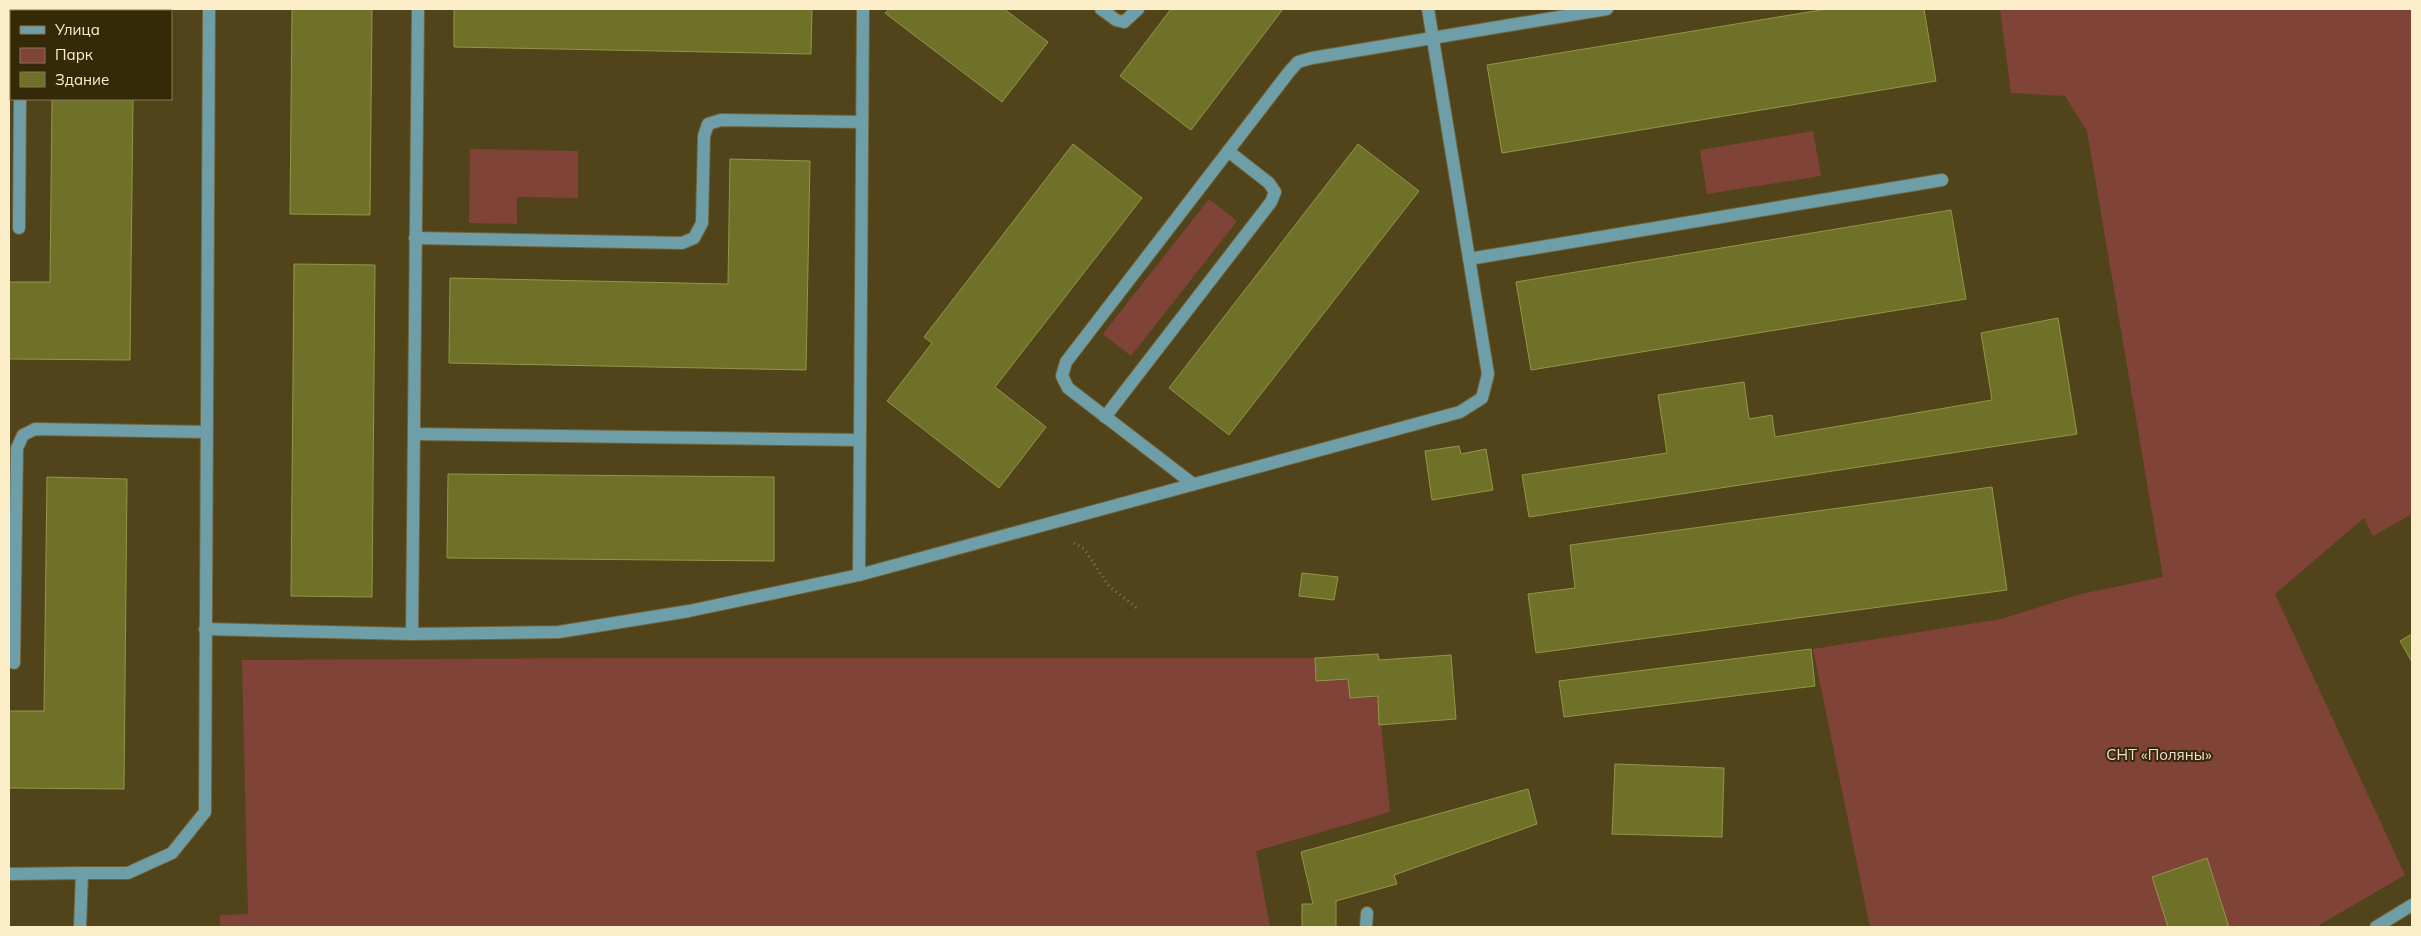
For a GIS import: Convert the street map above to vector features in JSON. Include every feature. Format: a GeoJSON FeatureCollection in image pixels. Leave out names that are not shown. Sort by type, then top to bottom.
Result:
{"type":"FeatureCollection","features":[{"type":"Feature","properties":{"kind":"street"},"geometry":{"type":"LineString","coordinates":[[9,874],[128,873],[172,854],[205,812],[209,9]]}},
{"type":"Feature","properties":{"kind":"street"},"geometry":{"type":"LineString","coordinates":[[412,634],[418,9]]}},
{"type":"Feature","properties":{"kind":"street"},"geometry":{"type":"LineString","coordinates":[[859,575],[863,9]]}},
{"type":"Feature","properties":{"kind":"street"},"geometry":{"type":"LineString","coordinates":[[1101,9],[1116,20],[1124,22],[1138,9]]}},
{"type":"Feature","properties":{"kind":"street"},"geometry":{"type":"LineString","coordinates":[[205,629],[412,634],[560,632],[689,611],[859,575],[1460,412],[1482,398],[1488,374],[1428,9]]}},
{"type":"Feature","properties":{"kind":"street"},"geometry":{"type":"LineString","coordinates":[[1193,484],[1068,388],[1062,376],[1066,362],[1298,62],[1607,9]]}},
{"type":"Feature","properties":{"kind":"street"},"geometry":{"type":"LineString","coordinates":[[18,228],[20,100]]}},
{"type":"Feature","properties":{"kind":"street"},"geometry":{"type":"LineString","coordinates":[[415,238],[682,243],[694,238],[702,223],[704,136],[708,124],[721,120],[862,122]]}},
{"type":"Feature","properties":{"kind":"street"},"geometry":{"type":"LineString","coordinates":[[1105,417],[1271,202],[1275,192],[1269,183],[1228,152]]}},
{"type":"Feature","properties":{"kind":"street"},"geometry":{"type":"LineString","coordinates":[[1469,259],[1942,180]]}},
{"type":"Feature","properties":{"kind":"street"},"geometry":{"type":"LineString","coordinates":[[14,663],[17,448],[23,435],[35,429],[206,432]]}},
{"type":"Feature","properties":{"kind":"street"},"geometry":{"type":"LineString","coordinates":[[414,434],[860,440]]}},
{"type":"Feature","properties":{"kind":"street"},"geometry":{"type":"LineString","coordinates":[[80,927],[82,874]]}},
{"type":"Feature","properties":{"kind":"street"},"geometry":{"type":"LineString","coordinates":[[2376,927],[2412,905]]}},
{"type":"Feature","properties":{"kind":"street"},"geometry":{"type":"LineString","coordinates":[[1366,927],[1367,913]]}},
{"type":"Feature","properties":{"kind":"path"},"geometry":{"type":"LineString","coordinates":[[1043,525],[1084,548],[1109,586],[1139,610]]}},
{"type":"Feature","properties":{"kind":"green space","name":"СНТ «Поляны»"},"geometry":{"type":"Polygon","coordinates":[[[2000,9],[2412,9],[2412,514],[2373,536],[2364,518],[2275,594],[2405,875],[2316,927],[1870,927],[1813,649],[2001,619],[2081,594],[2163,577],[2087,131],[2065,96],[2011,93],[2000,9]]]}},
{"type":"Feature","properties":{"kind":"green space"},"geometry":{"type":"Polygon","coordinates":[[[1813,131],[1821,176],[1707,194],[1700,150],[1813,131]]]}},
{"type":"Feature","properties":{"kind":"green space"},"geometry":{"type":"Polygon","coordinates":[[[470,149],[578,151],[578,198],[517,197],[517,224],[469,223],[470,149]]]}},
{"type":"Feature","properties":{"kind":"green space"},"geometry":{"type":"Polygon","coordinates":[[[1209,199],[1237,221],[1131,356],[1103,334],[1209,199]]]}},
{"type":"Feature","properties":{"kind":"green space"},"geometry":{"type":"Polygon","coordinates":[[[1315,658],[1317,681],[1348,679],[1350,698],[1378,696],[1390,812],[1256,851],[1270,927],[220,927],[220,915],[248,914],[242,660],[1315,658]]]}},
{"type":"Feature","properties":{"kind":"building"},"geometry":{"type":"Polygon","coordinates":[[[53,9],[134,9],[134,10],[53,9]]]}},
{"type":"Feature","properties":{"kind":"building"},"geometry":{"type":"Polygon","coordinates":[[[292,9],[372,9],[370,215],[290,214],[292,9]]]}},
{"type":"Feature","properties":{"kind":"building"},"geometry":{"type":"Polygon","coordinates":[[[454,9],[812,9],[811,54],[454,47],[454,9]]]}},
{"type":"Feature","properties":{"kind":"building"},"geometry":{"type":"Polygon","coordinates":[[[889,9],[1004,9],[1048,42],[1002,102],[885,13],[889,9]]]}},
{"type":"Feature","properties":{"kind":"building"},"geometry":{"type":"Polygon","coordinates":[[[1171,9],[1283,9],[1191,130],[1120,76],[1171,9]]]}},
{"type":"Feature","properties":{"kind":"building"},"geometry":{"type":"Polygon","coordinates":[[[1827,9],[1924,9],[1936,81],[1502,153],[1487,65],[1827,9]]]}},
{"type":"Feature","properties":{"kind":"building"},"geometry":{"type":"Polygon","coordinates":[[[52,100],[133,100],[130,360],[9,359],[9,282],[50,282],[52,100]]]}},
{"type":"Feature","properties":{"kind":"building"},"geometry":{"type":"Polygon","coordinates":[[[1073,144],[1142,198],[995,387],[1046,427],[999,488],[887,401],[932,343],[924,337],[1073,144]]]}},
{"type":"Feature","properties":{"kind":"building"},"geometry":{"type":"Polygon","coordinates":[[[1358,144],[1419,191],[1229,435],[1169,388],[1358,144]]]}},
{"type":"Feature","properties":{"kind":"building"},"geometry":{"type":"Polygon","coordinates":[[[730,159],[810,161],[806,370],[449,363],[450,278],[728,284],[730,159]]]}},
{"type":"Feature","properties":{"kind":"building"},"geometry":{"type":"Polygon","coordinates":[[[1951,210],[1966,299],[1531,370],[1516,282],[1951,210]]]}},
{"type":"Feature","properties":{"kind":"building"},"geometry":{"type":"Polygon","coordinates":[[[294,264],[375,265],[372,597],[291,596],[294,264]]]}},
{"type":"Feature","properties":{"kind":"building"},"geometry":{"type":"Polygon","coordinates":[[[2058,318],[2077,434],[1529,517],[1522,475],[1667,453],[1658,395],[1744,382],[1749,419],[1772,415],[1775,437],[1992,400],[1981,333],[2058,318]]]}},
{"type":"Feature","properties":{"kind":"building"},"geometry":{"type":"Polygon","coordinates":[[[1459,446],[1461,454],[1486,449],[1493,490],[1432,500],[1425,451],[1459,446]]]}},
{"type":"Feature","properties":{"kind":"building"},"geometry":{"type":"Polygon","coordinates":[[[448,474],[774,477],[774,561],[447,558],[448,474]]]}},
{"type":"Feature","properties":{"kind":"building"},"geometry":{"type":"Polygon","coordinates":[[[47,477],[127,479],[124,789],[9,788],[9,711],[44,711],[47,477]]]}},
{"type":"Feature","properties":{"kind":"building"},"geometry":{"type":"Polygon","coordinates":[[[1992,487],[2007,590],[1536,653],[1528,594],[1575,588],[1570,545],[1992,487]]]}},
{"type":"Feature","properties":{"kind":"building"},"geometry":{"type":"Polygon","coordinates":[[[1302,573],[1338,577],[1334,600],[1299,596],[1302,573]]]}},
{"type":"Feature","properties":{"kind":"building"},"geometry":{"type":"Polygon","coordinates":[[[2412,634],[2412,662],[2400,641],[2412,634]]]}},
{"type":"Feature","properties":{"kind":"building"},"geometry":{"type":"Polygon","coordinates":[[[1811,649],[1815,686],[1564,717],[1559,681],[1811,649]]]}},
{"type":"Feature","properties":{"kind":"building"},"geometry":{"type":"Polygon","coordinates":[[[1378,654],[1379,660],[1451,655],[1456,719],[1379,725],[1378,696],[1350,698],[1348,679],[1316,681],[1315,658],[1378,654]]]}},
{"type":"Feature","properties":{"kind":"building"},"geometry":{"type":"Polygon","coordinates":[[[1615,764],[1724,768],[1722,837],[1612,834],[1615,764]]]}},
{"type":"Feature","properties":{"kind":"building"},"geometry":{"type":"Polygon","coordinates":[[[1528,789],[1537,824],[1394,875],[1397,884],[1336,901],[1336,927],[1302,927],[1302,904],[1313,904],[1301,852],[1528,789]]]}},
{"type":"Feature","properties":{"kind":"building"},"geometry":{"type":"Polygon","coordinates":[[[2207,858],[2229,927],[2168,927],[2152,877],[2207,858]]]}}]}
